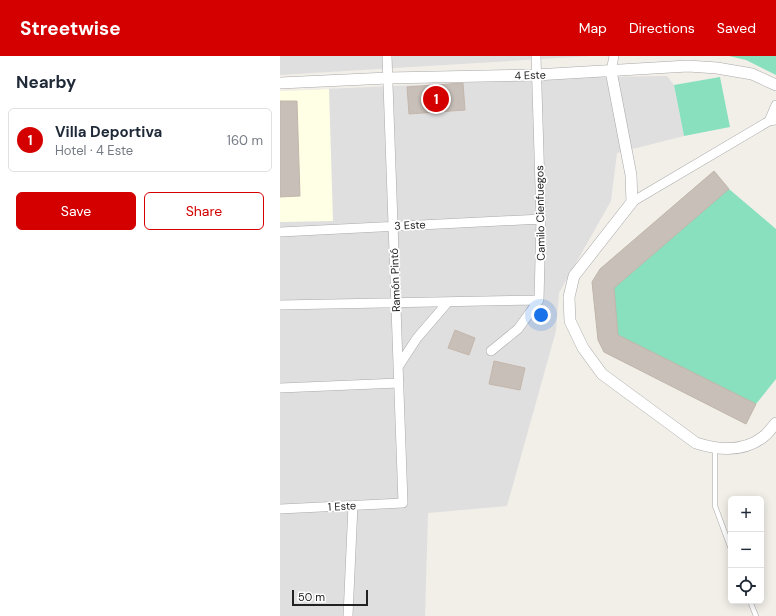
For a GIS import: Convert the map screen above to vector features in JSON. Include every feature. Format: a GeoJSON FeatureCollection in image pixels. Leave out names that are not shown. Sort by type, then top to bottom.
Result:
{"type":"FeatureCollection","features":[{"type":"Feature","properties":{"kind":"street","name":"Ramón Pintó"},"geometry":{"type":"LineString","coordinates":[[387,56],[403,504]]}},
{"type":"Feature","properties":{"kind":"street","name":"Camilo Cienfuegos"},"geometry":{"type":"LineString","coordinates":[[536,56],[535,75],[541,219],[539,300]]}},
{"type":"Feature","properties":{"kind":"street"},"geometry":{"type":"LineString","coordinates":[[614,56],[611,71],[631,175],[632,202]]}},
{"type":"Feature","properties":{"kind":"street","name":"4 Este"},"geometry":{"type":"LineString","coordinates":[[280,83],[388,78],[535,75],[688,66],[717,68],[752,74],[776,85]]}},
{"type":"Feature","properties":{"kind":"street"},"geometry":{"type":"LineString","coordinates":[[776,105],[773,121],[632,202],[574,276],[569,297],[570,321],[583,348],[602,374],[696,443],[715,449],[742,447],[764,437],[776,423]]}},
{"type":"Feature","properties":{"kind":"street","name":"3 Este"},"geometry":{"type":"LineString","coordinates":[[280,232],[541,219]]}},
{"type":"Feature","properties":{"kind":"street"},"geometry":{"type":"LineString","coordinates":[[280,305],[539,300]]}},
{"type":"Feature","properties":{"kind":"street"},"geometry":{"type":"LineString","coordinates":[[491,351],[518,329],[539,300]]}},
{"type":"Feature","properties":{"kind":"street"},"geometry":{"type":"LineString","coordinates":[[398,367],[416,338],[448,302]]}},
{"type":"Feature","properties":{"kind":"street"},"geometry":{"type":"LineString","coordinates":[[280,388],[399,383]]}},
{"type":"Feature","properties":{"kind":"street","name":"1 Este"},"geometry":{"type":"LineString","coordinates":[[280,509],[403,504]]}},
{"type":"Feature","properties":{"kind":"street"},"geometry":{"type":"LineString","coordinates":[[348,616],[353,505]]}},
{"type":"Feature","properties":{"kind":"lane"},"geometry":{"type":"LineString","coordinates":[[715,449],[715,506],[728,541]]}},
{"type":"Feature","properties":{"kind":"lane"},"geometry":{"type":"LineString","coordinates":[[751,604],[756,616]]}},
{"type":"Feature","properties":{"kind":"shaded area"},"geometry":{"type":"Polygon","coordinates":[[[280,56],[591,56],[280,75],[280,56]]]}},
{"type":"Feature","properties":{"kind":"shaded area"},"geometry":{"type":"Polygon","coordinates":[[[667,76],[674,85],[684,136],[617,153],[611,201],[559,293],[556,331],[507,506],[428,513],[425,616],[280,616],[280,91],[595,77],[667,76]]]}},
{"type":"Feature","properties":{"kind":"shaded area"},"geometry":{"type":"Polygon","coordinates":[[[329,89],[333,221],[280,222],[280,91],[329,89]]]}},
{"type":"Feature","properties":{"kind":"green space"},"geometry":{"type":"Polygon","coordinates":[[[729,56],[776,56],[776,75],[746,60],[729,56]]]}},
{"type":"Feature","properties":{"kind":"green space"},"geometry":{"type":"Polygon","coordinates":[[[720,77],[730,127],[684,136],[674,85],[720,77]]]}},
{"type":"Feature","properties":{"kind":"green space"},"geometry":{"type":"Polygon","coordinates":[[[714,171],[729,189],[776,229],[776,379],[756,404],[746,424],[604,352],[598,340],[592,282],[600,269],[714,171]]]}},
{"type":"Feature","properties":{"kind":"building"},"geometry":{"type":"Polygon","coordinates":[[[463,83],[465,110],[409,114],[407,87],[463,83]]]}},
{"type":"Feature","properties":{"kind":"building"},"geometry":{"type":"Polygon","coordinates":[[[280,101],[297,101],[300,196],[280,197],[280,101]]]}},
{"type":"Feature","properties":{"kind":"building"},"geometry":{"type":"Polygon","coordinates":[[[714,171],[729,189],[614,288],[618,335],[756,404],[746,424],[604,352],[598,340],[592,282],[600,269],[714,171]]]}},
{"type":"Feature","properties":{"kind":"building"},"geometry":{"type":"Polygon","coordinates":[[[455,330],[475,338],[469,355],[448,348],[455,330]]]}},
{"type":"Feature","properties":{"kind":"building"},"geometry":{"type":"Polygon","coordinates":[[[494,361],[525,368],[520,390],[489,384],[494,361]]]}},
{"type":"Feature","properties":{"kind":"place","name":"Villa Deportiva"},"geometry":{"type":"Point","coordinates":[436,99]}}]}
